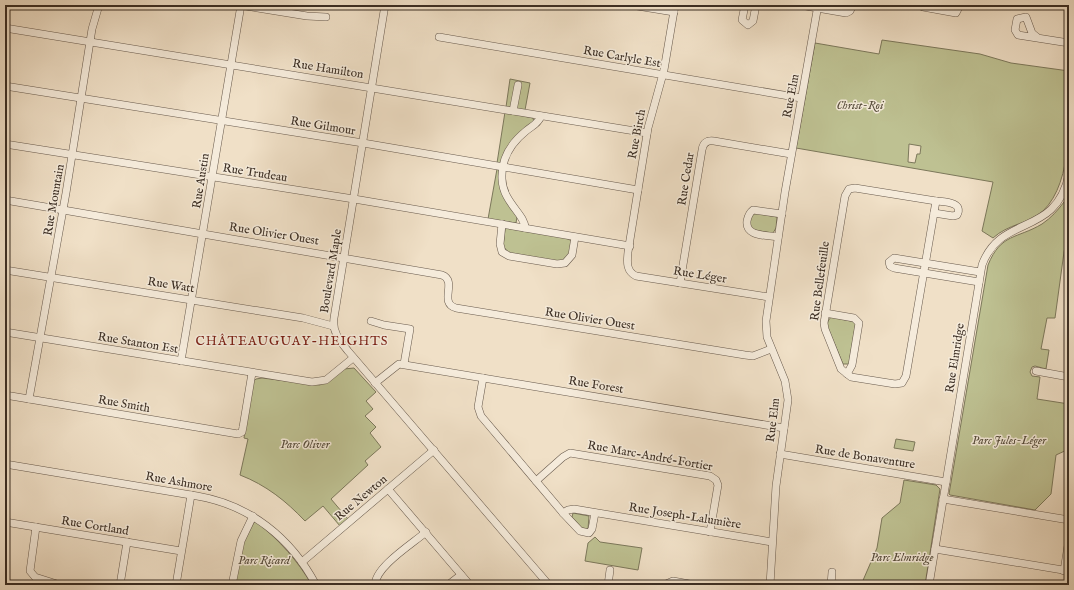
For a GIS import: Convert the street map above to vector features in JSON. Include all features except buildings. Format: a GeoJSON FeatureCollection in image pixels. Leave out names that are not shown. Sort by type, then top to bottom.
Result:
{"type":"FeatureCollection","features":[{"type":"Feature","properties":{"kind":"street","name":"Rue Mountain"},"geometry":{"type":"LineString","coordinates":[[29,399],[63,210],[90,41],[99,5]]}},
{"type":"Feature","properties":{"kind":"street"},"geometry":{"type":"LineString","coordinates":[[241,5],[326,17]]}},
{"type":"Feature","properties":{"kind":"street","name":"Rue Austin"},"geometry":{"type":"LineString","coordinates":[[181,361],[204,234],[241,5]]}},
{"type":"Feature","properties":{"kind":"street","name":"Boulevard Maple"},"geometry":{"type":"LineString","coordinates":[[385,5],[333,326],[339,340],[353,358],[549,585]]}},
{"type":"Feature","properties":{"kind":"street"},"geometry":{"type":"LineString","coordinates":[[631,5],[674,9]]}},
{"type":"Feature","properties":{"kind":"street"},"geometry":{"type":"LineString","coordinates":[[745,5],[742,20],[748,25],[753,21],[756,5]]}},
{"type":"Feature","properties":{"kind":"street"},"geometry":{"type":"LineString","coordinates":[[800,5],[817,6],[848,13],[853,5]]}},
{"type":"Feature","properties":{"kind":"street"},"geometry":{"type":"LineString","coordinates":[[923,8],[956,12],[960,5]]}},
{"type":"Feature","properties":{"kind":"street","name":"Rue Elm"},"geometry":{"type":"LineString","coordinates":[[770,585],[776,486],[788,404],[787,391],[771,349],[766,330],[769,297],[791,154],[817,6]]}},
{"type":"Feature","properties":{"kind":"street","name":"Rue Birch"},"geometry":{"type":"LineString","coordinates":[[629,269],[628,261],[647,133],[662,75],[674,9]]}},
{"type":"Feature","properties":{"kind":"street","name":"Rue Hamilton"},"geometry":{"type":"LineString","coordinates":[[5,28],[647,133]]}},
{"type":"Feature","properties":{"kind":"street","name":"Rue Carlyle Est"},"geometry":{"type":"LineString","coordinates":[[439,36],[801,98]]}},
{"type":"Feature","properties":{"kind":"street"},"geometry":{"type":"LineString","coordinates":[[1038,37],[1069,43]]}},
{"type":"Feature","properties":{"kind":"street"},"geometry":{"type":"LineString","coordinates":[[513,110],[518,85]]}},
{"type":"Feature","properties":{"kind":"street","name":"Rue Gilmour"},"geometry":{"type":"LineString","coordinates":[[5,86],[362,143],[638,190]]}},
{"type":"Feature","properties":{"kind":"street"},"geometry":{"type":"LineString","coordinates":[[525,228],[524,222],[508,201],[503,191],[502,167],[507,152],[515,141],[539,121],[541,116]]}},
{"type":"Feature","properties":{"kind":"street","name":"Rue Cedar"},"geometry":{"type":"LineString","coordinates":[[680,283],[702,150],[705,143],[708,141],[714,141],[791,154]]}},
{"type":"Feature","properties":{"kind":"street","name":"Rue Trudeau"},"geometry":{"type":"LineString","coordinates":[[5,144],[72,156],[353,199],[630,246]]}},
{"type":"Feature","properties":{"kind":"street","name":"Rue Elmridge"},"geometry":{"type":"LineString","coordinates":[[929,585],[980,272],[986,254],[998,240],[1009,232],[1042,218],[1053,208],[1066,194],[1069,174]]}},
{"type":"Feature","properties":{"kind":"street","name":"Rue Bellefeuille"},"geometry":{"type":"LineString","coordinates":[[847,374],[841,368],[825,330],[825,313],[847,191],[855,188],[954,204],[959,210],[956,215],[953,216],[934,213]]}},
{"type":"Feature","properties":{"kind":"street","name":"Rue Olivier Ouest"},"geometry":{"type":"LineString","coordinates":[[5,200],[444,276],[449,282],[448,302],[451,306],[456,308],[745,355],[753,356],[771,349]]}},
{"type":"Feature","properties":{"kind":"street"},"geometry":{"type":"LineString","coordinates":[[825,313],[854,318],[859,323],[852,365],[847,374],[895,384],[904,381],[936,201]]}},
{"type":"Feature","properties":{"kind":"street"},"geometry":{"type":"LineString","coordinates":[[778,237],[749,231],[747,226],[748,217],[750,212],[756,210],[782,214]]}},
{"type":"Feature","properties":{"kind":"street"},"geometry":{"type":"LineString","coordinates":[[502,224],[500,248],[502,252],[509,256],[557,264],[565,263],[572,255],[575,237]]}},
{"type":"Feature","properties":{"kind":"street"},"geometry":{"type":"LineString","coordinates":[[979,282],[892,268],[889,262],[894,258],[980,272]]}},
{"type":"Feature","properties":{"kind":"street","name":"Rue Léger"},"geometry":{"type":"LineString","coordinates":[[629,269],[636,276],[769,297]]}},
{"type":"Feature","properties":{"kind":"street","name":"Rue Watt"},"geometry":{"type":"LineString","coordinates":[[5,270],[308,319],[333,326]]}},
{"type":"Feature","properties":{"kind":"street"},"geometry":{"type":"LineString","coordinates":[[371,321],[410,329],[404,364],[396,365],[375,383]]}},
{"type":"Feature","properties":{"kind":"street","name":"Rue Stanton Est"},"geometry":{"type":"LineString","coordinates":[[5,332],[312,382],[321,382],[332,376],[353,358]]}},
{"type":"Feature","properties":{"kind":"street","name":"Rue Forest"},"geometry":{"type":"LineString","coordinates":[[404,364],[784,428]]}},
{"type":"Feature","properties":{"kind":"street"},"geometry":{"type":"LineString","coordinates":[[1036,371],[1069,376]]}},
{"type":"Feature","properties":{"kind":"street","name":"Rue Smith"},"geometry":{"type":"LineString","coordinates":[[5,395],[233,434],[240,433],[243,427],[252,373]]}},
{"type":"Feature","properties":{"kind":"street"},"geometry":{"type":"LineString","coordinates":[[483,378],[478,407],[479,413],[563,513],[580,531],[589,533],[592,531],[595,512]]}},
{"type":"Feature","properties":{"kind":"street","name":"Rue Newton"},"geometry":{"type":"LineString","coordinates":[[302,562],[434,450]]}},
{"type":"Feature","properties":{"kind":"street","name":"Rue Marc-André-Fortier"},"geometry":{"type":"LineString","coordinates":[[536,481],[563,457],[570,453],[710,476],[716,480],[718,485],[710,532]]}},
{"type":"Feature","properties":{"kind":"street","name":"Rue de Bonaventure"},"geometry":{"type":"LineString","coordinates":[[780,454],[946,482]]}},
{"type":"Feature","properties":{"kind":"street","name":"Rue Ashmore"},"geometry":{"type":"LineString","coordinates":[[5,464],[191,495],[225,503],[253,516],[280,538],[302,562],[316,585]]}},
{"type":"Feature","properties":{"kind":"street"},"geometry":{"type":"LineString","coordinates":[[388,489],[470,585]]}},
{"type":"Feature","properties":{"kind":"street"},"geometry":{"type":"LineString","coordinates":[[176,585],[191,495]]}},
{"type":"Feature","properties":{"kind":"street"},"geometry":{"type":"LineString","coordinates":[[943,499],[1069,520]]}},
{"type":"Feature","properties":{"kind":"street","name":"Rue Joseph-Lalumière"},"geometry":{"type":"LineString","coordinates":[[563,513],[571,509],[595,512],[772,542]]}},
{"type":"Feature","properties":{"kind":"street"},"geometry":{"type":"LineString","coordinates":[[232,585],[241,541],[253,516]]}},
{"type":"Feature","properties":{"kind":"street","name":"Rue Cortland"},"geometry":{"type":"LineString","coordinates":[[5,522],[181,551]]}},
{"type":"Feature","properties":{"kind":"street"},"geometry":{"type":"LineString","coordinates":[[36,528],[30,571],[35,577],[60,585]]}},
{"type":"Feature","properties":{"kind":"street"},"geometry":{"type":"LineString","coordinates":[[375,585],[376,577],[381,570],[426,532]]}},
{"type":"Feature","properties":{"kind":"street"},"geometry":{"type":"LineString","coordinates":[[935,550],[1066,571],[1069,539]]}},
{"type":"Feature","properties":{"kind":"street"},"geometry":{"type":"LineString","coordinates":[[120,585],[127,542]]}},
{"type":"Feature","properties":{"kind":"street"},"geometry":{"type":"LineString","coordinates":[[608,585],[610,570]]}},
{"type":"Feature","properties":{"kind":"street"},"geometry":{"type":"LineString","coordinates":[[831,585],[832,572]]}},
{"type":"Feature","properties":{"kind":"street"},"geometry":{"type":"LineString","coordinates":[[448,585],[461,574]]}},
{"type":"Feature","properties":{"kind":"street"},"geometry":{"type":"LineString","coordinates":[[664,585],[672,581],[695,585]]}},
{"type":"Feature","properties":{"kind":"green space","name":"Christ-Roi"},"geometry":{"type":"Polygon","coordinates":[[[882,40],[980,54],[1011,63],[1069,71],[1069,126],[1065,165],[1053,198],[1043,211],[1031,219],[999,233],[993,238],[982,231],[993,182],[796,148],[815,43],[879,54],[882,40]],[[909,144],[908,162],[915,163],[917,154],[920,154],[921,146],[909,144]]]}},
{"type":"Feature","properties":{"kind":"green space"},"geometry":{"type":"Polygon","coordinates":[[[510,79],[530,83],[525,110],[506,107],[510,79]]]}},
{"type":"Feature","properties":{"kind":"green space"},"geometry":{"type":"Polygon","coordinates":[[[505,112],[533,118],[534,122],[499,164],[497,163],[505,112]]]}},
{"type":"Feature","properties":{"kind":"green space"},"geometry":{"type":"Polygon","coordinates":[[[497,169],[499,169],[501,191],[517,217],[516,223],[488,219],[497,169]]]}},
{"type":"Feature","properties":{"kind":"green space","name":"Parc Jules-Léger"},"geometry":{"type":"Polygon","coordinates":[[[1069,201],[1069,229],[1064,252],[1055,318],[1047,318],[1041,349],[1049,350],[1046,369],[1035,366],[1032,367],[1030,372],[1032,376],[1040,377],[1037,399],[1069,404],[1069,449],[1056,455],[1051,494],[1035,510],[950,495],[988,265],[998,247],[1004,242],[1042,224],[1054,214],[1064,202],[1069,201]]]}},
{"type":"Feature","properties":{"kind":"green space"},"geometry":{"type":"Polygon","coordinates":[[[755,213],[777,217],[776,228],[773,233],[753,230],[749,224],[751,215],[755,213]]]}},
{"type":"Feature","properties":{"kind":"green space"},"geometry":{"type":"Polygon","coordinates":[[[506,228],[566,238],[572,241],[570,254],[563,262],[509,253],[503,246],[506,228]]]}},
{"type":"Feature","properties":{"kind":"green space"},"geometry":{"type":"Polygon","coordinates":[[[831,317],[856,322],[849,364],[843,364],[827,326],[831,317]]]}},
{"type":"Feature","properties":{"kind":"green space","name":"Parc Oliver"},"geometry":{"type":"Polygon","coordinates":[[[354,368],[376,392],[366,401],[373,409],[365,416],[376,427],[370,433],[381,447],[365,461],[368,465],[331,499],[348,519],[340,526],[323,506],[305,521],[275,494],[240,475],[248,439],[244,438],[253,382],[256,379],[262,378],[320,385],[344,369],[354,368]]]}},
{"type":"Feature","properties":{"kind":"green space"},"geometry":{"type":"Polygon","coordinates":[[[896,439],[915,442],[913,451],[894,448],[896,439]]]}},
{"type":"Feature","properties":{"kind":"green space","name":"Parc Elmridge"},"geometry":{"type":"Polygon","coordinates":[[[904,480],[936,485],[940,489],[925,585],[861,585],[877,548],[882,518],[900,503],[904,480]]]}},
{"type":"Feature","properties":{"kind":"green space"},"geometry":{"type":"Polygon","coordinates":[[[573,513],[589,516],[588,529],[582,528],[572,517],[573,513]]]}},
{"type":"Feature","properties":{"kind":"green space","name":"Parc Ricard"},"geometry":{"type":"Polygon","coordinates":[[[254,522],[257,522],[281,544],[294,559],[312,585],[235,585],[242,545],[254,522]]]}},
{"type":"Feature","properties":{"kind":"green space"},"geometry":{"type":"Polygon","coordinates":[[[595,537],[600,542],[642,548],[638,570],[585,561],[588,543],[595,537]]]}},
{"type":"Feature","properties":{"kind":"district","name":"CHÂTEAUGUAY-HEIGHTS"},"geometry":{"type":"Point","coordinates":[292,341]}}]}
